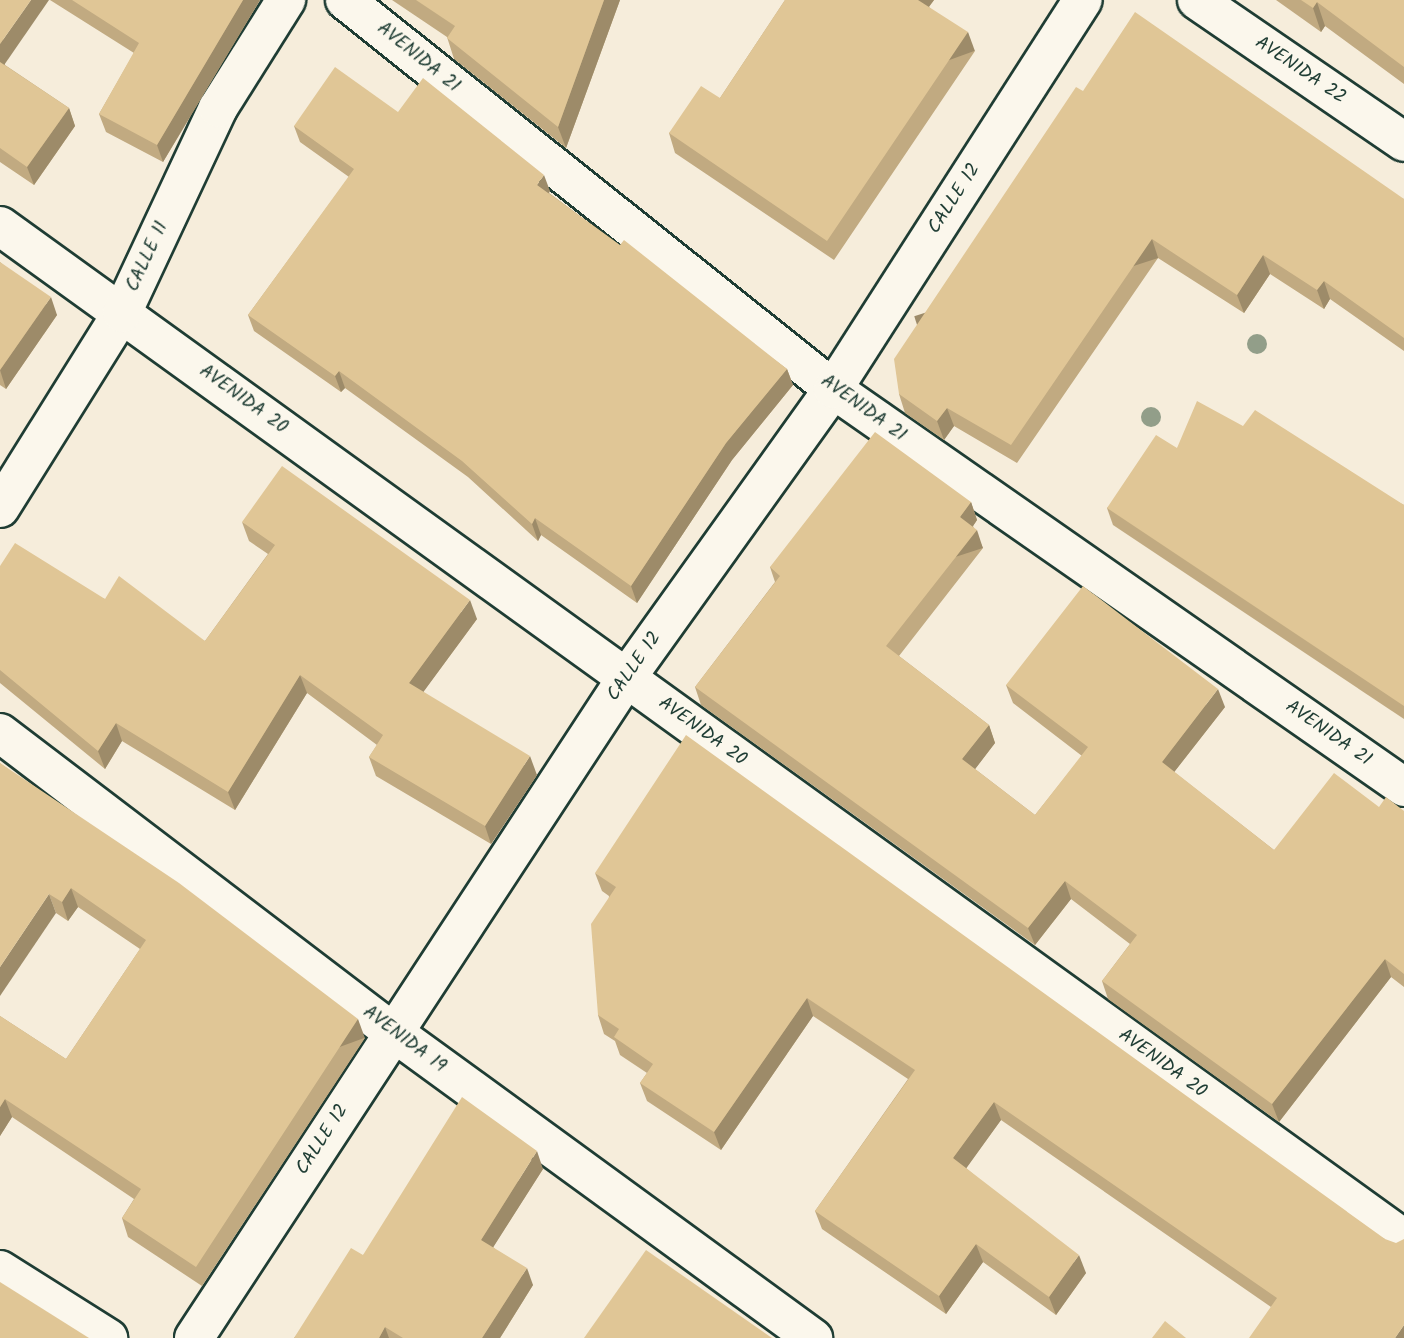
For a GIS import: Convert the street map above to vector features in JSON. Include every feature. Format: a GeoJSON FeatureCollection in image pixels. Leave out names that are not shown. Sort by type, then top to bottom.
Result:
{"type":"FeatureCollection","features":[{"type":"Feature","properties":{"kind":"street","name":"CALLE 11"},"geometry":{"type":"LineString","coordinates":[[0,508],[122,313],[218,108],[286,0]]}},
{"type":"Feature","properties":{"kind":"street","name":"AVENIDA 21"},"geometry":{"type":"LineString","coordinates":[[345,0],[833,389],[1404,787]]}},
{"type":"Feature","properties":{"kind":"street","name":"CALLE 12"},"geometry":{"type":"LineString","coordinates":[[194,1338],[627,677],[833,389],[1083,0]]}},
{"type":"Feature","properties":{"kind":"street","name":"AVENIDA 22"},"geometry":{"type":"LineString","coordinates":[[1196,0],[1404,142]]}},
{"type":"Feature","properties":{"kind":"street","name":"AVENIDA 20"},"geometry":{"type":"LineString","coordinates":[[0,226],[1404,1239]]}},
{"type":"Feature","properties":{"kind":"street","name":"AVENIDA 19"},"geometry":{"type":"LineString","coordinates":[[0,733],[393,1032],[813,1338]]}},
{"type":"Feature","properties":{"kind":"street"},"geometry":{"type":"LineString","coordinates":[[0,1270],[108,1338]]}},
{"type":"Feature","properties":{"kind":"building"},"geometry":{"type":"Polygon","coordinates":[[[0,0],[31,0],[0,44],[0,0]]]}},
{"type":"Feature","properties":{"kind":"building"},"geometry":{"type":"Polygon","coordinates":[[[72,0],[243,0],[157,145],[99,114],[139,43],[72,0]]]}},
{"type":"Feature","properties":{"kind":"building"},"geometry":{"type":"Polygon","coordinates":[[[416,0],[604,0],[558,127],[447,38],[455,26],[416,0]]]}},
{"type":"Feature","properties":{"kind":"building"},"geometry":{"type":"Polygon","coordinates":[[[785,0],[918,0],[968,32],[827,241],[669,133],[701,86],[720,98],[785,0]]]}},
{"type":"Feature","properties":{"kind":"building"},"geometry":{"type":"Polygon","coordinates":[[[1301,0],[1404,0],[1404,67],[1317,2],[1313,8],[1301,0]]]}},
{"type":"Feature","properties":{"kind":"building"},"geometry":{"type":"Polygon","coordinates":[[[1135,12],[1404,199],[1404,338],[1324,281],[1317,290],[1263,255],[1237,295],[1152,239],[1011,445],[947,408],[937,421],[899,394],[894,359],[1076,87],[1083,91],[1135,12]]]}},
{"type":"Feature","properties":{"kind":"building"},"geometry":{"type":"Polygon","coordinates":[[[0,62],[69,108],[27,167],[0,148],[0,62]]]}},
{"type":"Feature","properties":{"kind":"building"},"geometry":{"type":"Polygon","coordinates":[[[335,67],[398,112],[423,78],[544,175],[537,185],[620,245],[624,240],[787,369],[726,443],[631,586],[535,518],[532,524],[462,461],[339,371],[335,376],[248,315],[354,169],[294,126],[335,67]]]}},
{"type":"Feature","properties":{"kind":"building"},"geometry":{"type":"Polygon","coordinates":[[[0,262],[51,297],[0,370],[0,262]]]}},
{"type":"Feature","properties":{"kind":"building"},"geometry":{"type":"Polygon","coordinates":[[[1197,401],[1243,426],[1255,410],[1404,505],[1404,706],[1107,508],[1156,435],[1177,448],[1197,401]]]}},
{"type":"Feature","properties":{"kind":"building"},"geometry":{"type":"Polygon","coordinates":[[[875,432],[971,502],[960,517],[977,530],[886,646],[989,725],[962,759],[1035,815],[1088,747],[1006,685],[1083,586],[1218,689],[1162,762],[1274,850],[1334,773],[1379,807],[1386,797],[1404,811],[1404,974],[1385,959],[1272,1104],[1102,981],[1137,935],[1065,881],[1028,928],[695,687],[780,576],[770,567],[875,432]]]}},
{"type":"Feature","properties":{"kind":"building"},"geometry":{"type":"Polygon","coordinates":[[[282,466],[470,600],[409,683],[530,756],[485,826],[369,757],[383,735],[300,675],[228,792],[116,723],[98,751],[0,670],[0,566],[15,543],[105,599],[119,576],[205,641],[275,545],[242,522],[282,466]]]}},
{"type":"Feature","properties":{"kind":"building"},"geometry":{"type":"Polygon","coordinates":[[[686,735],[1385,1239],[1396,1243],[1404,1239],[1404,1325],[1395,1338],[1249,1338],[1277,1298],[994,1102],[953,1158],[1079,1255],[1049,1297],[976,1244],[939,1296],[815,1211],[915,1070],[807,998],[714,1132],[640,1083],[653,1064],[614,1037],[619,1029],[598,1015],[591,924],[616,887],[595,873],[686,735]]]}},
{"type":"Feature","properties":{"kind":"building"},"geometry":{"type":"Polygon","coordinates":[[[0,763],[179,883],[358,1019],[196,1267],[122,1218],[141,1189],[5,1099],[0,1107],[0,1016],[66,1059],[146,940],[71,888],[62,902],[49,894],[0,967],[0,763]]]}},
{"type":"Feature","properties":{"kind":"building"},"geometry":{"type":"Polygon","coordinates":[[[462,1097],[537,1151],[481,1240],[527,1268],[482,1338],[403,1338],[385,1327],[379,1338],[294,1338],[351,1248],[363,1255],[462,1097]]]}},
{"type":"Feature","properties":{"kind":"building"},"geometry":{"type":"Polygon","coordinates":[[[646,1250],[772,1338],[584,1338],[646,1250]]]}},
{"type":"Feature","properties":{"kind":"building"},"geometry":{"type":"Polygon","coordinates":[[[0,1282],[89,1338],[0,1338],[0,1282]]]}},
{"type":"Feature","properties":{"kind":"building"},"geometry":{"type":"Polygon","coordinates":[[[1165,1321],[1186,1338],[1152,1338],[1165,1321]]]}}]}
